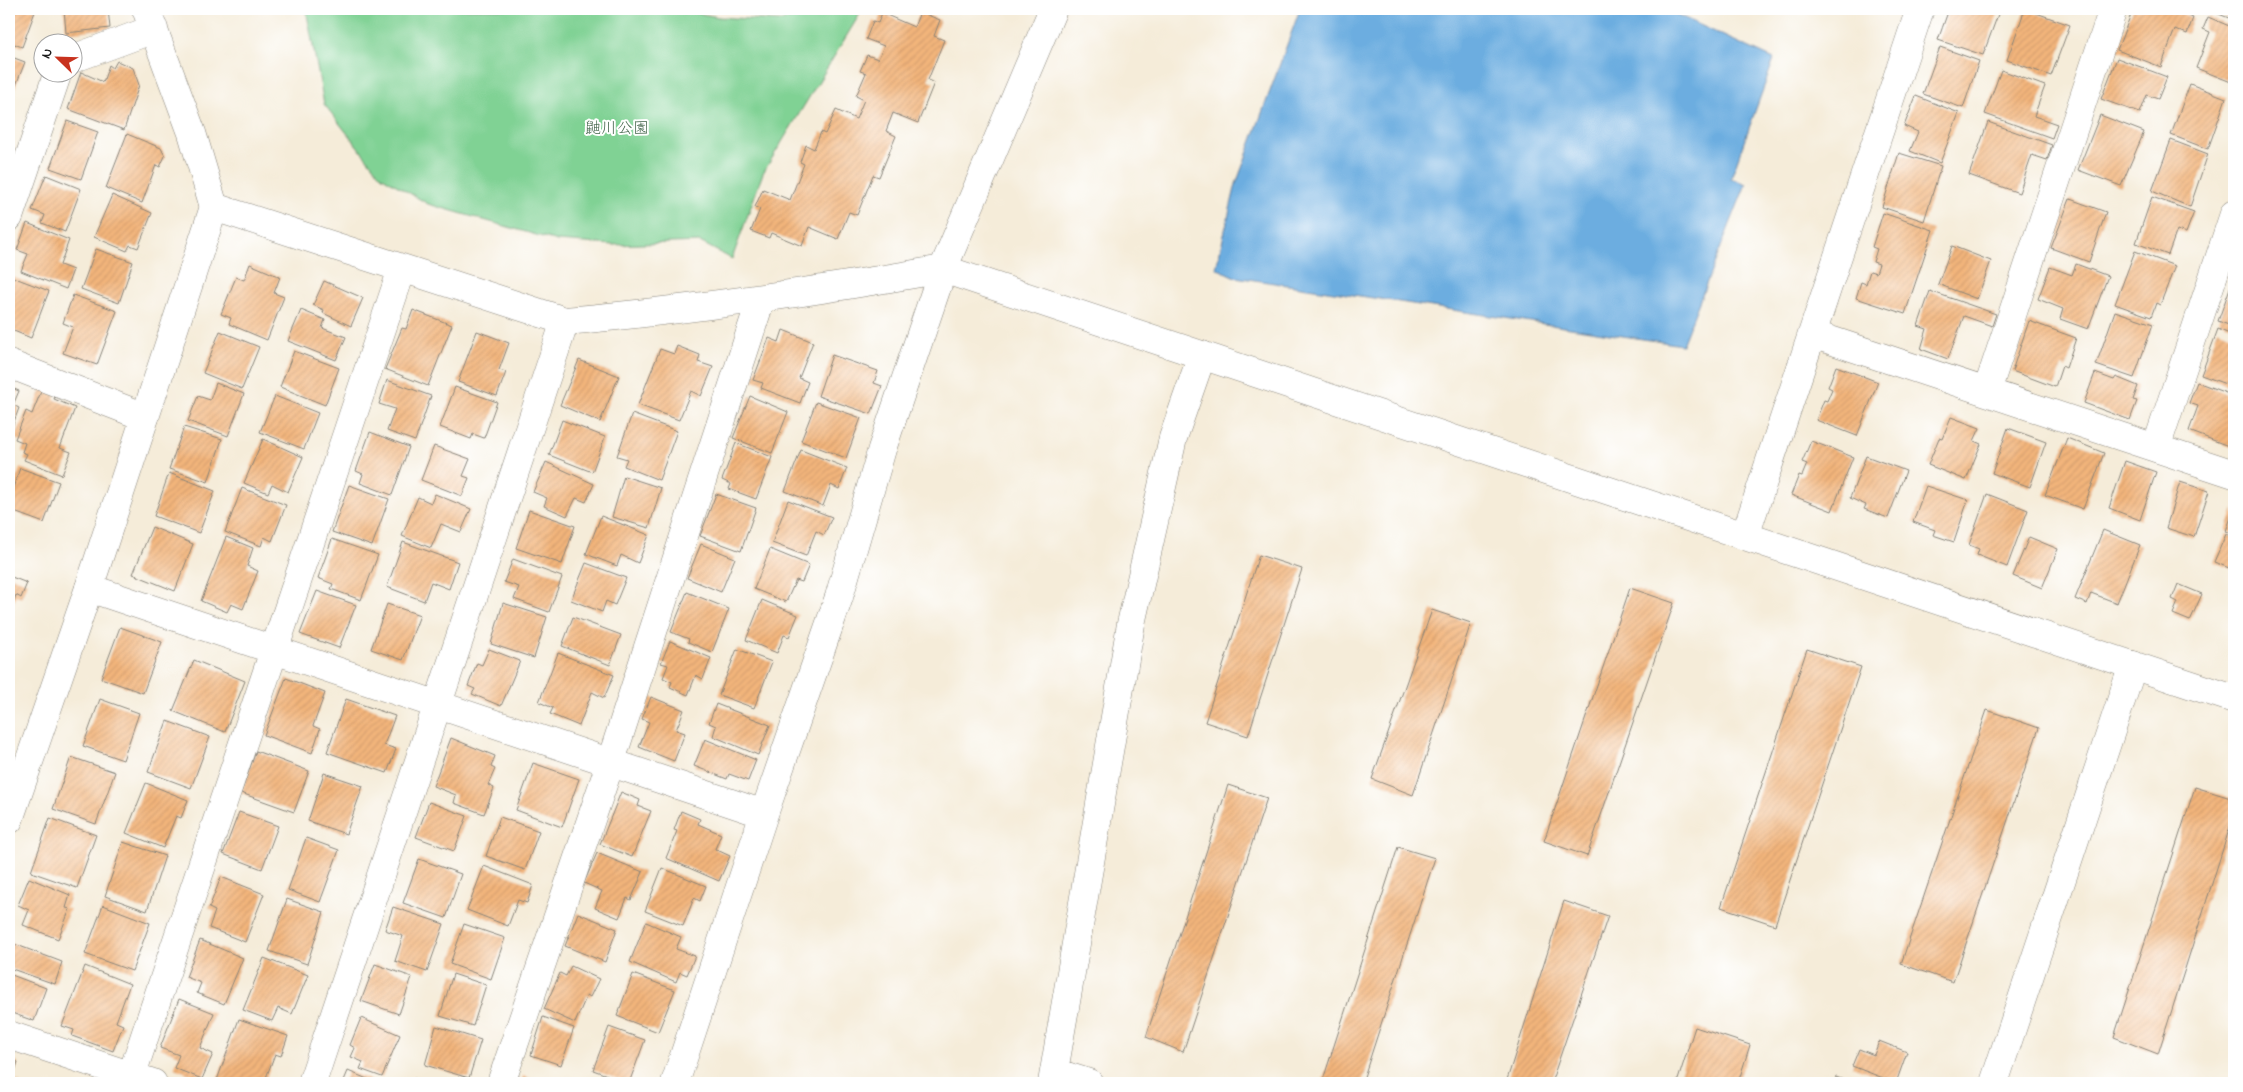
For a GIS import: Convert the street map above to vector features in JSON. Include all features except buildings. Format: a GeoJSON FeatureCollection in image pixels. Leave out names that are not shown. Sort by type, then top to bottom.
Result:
{"type":"FeatureCollection","features":[{"type":"Feature","properties":{"kind":"street"},"geometry":{"type":"LineString","coordinates":[[1745,536],[1920,9]]}},
{"type":"Feature","properties":{"kind":"street"},"geometry":{"type":"LineString","coordinates":[[1986,392],[2113,9]]}},
{"type":"Feature","properties":{"kind":"street"},"geometry":{"type":"LineString","coordinates":[[675,1083],[764,814],[839,597],[882,450],[943,269],[1049,10]]}},
{"type":"Feature","properties":{"kind":"street"},"geometry":{"type":"LineString","coordinates":[[9,820],[89,588],[214,207],[192,133],[150,19],[82,54]]}},
{"type":"Feature","properties":{"kind":"street"},"geometry":{"type":"LineString","coordinates":[[9,217],[55,82]]}},
{"type":"Feature","properties":{"kind":"street"},"geometry":{"type":"LineString","coordinates":[[214,207],[254,218],[402,269],[566,321],[626,316],[761,299],[943,269],[2234,699]]}},
{"type":"Feature","properties":{"kind":"street"},"geometry":{"type":"LineString","coordinates":[[2156,448],[2234,214]]}},
{"type":"Feature","properties":{"kind":"street"},"geometry":{"type":"LineString","coordinates":[[9,1035],[138,1081],[274,650],[402,269]]}},
{"type":"Feature","properties":{"kind":"street"},"geometry":{"type":"LineString","coordinates":[[501,1083],[610,764],[761,299]]}},
{"type":"Feature","properties":{"kind":"street"},"geometry":{"type":"LineString","coordinates":[[312,1083],[566,321]]}},
{"type":"Feature","properties":{"kind":"street"},"geometry":{"type":"LineString","coordinates":[[1812,334],[2234,474]]}},
{"type":"Feature","properties":{"kind":"street"},"geometry":{"type":"LineString","coordinates":[[1089,1083],[1053,1077],[1132,624],[1173,438],[1202,355]]}},
{"type":"Feature","properties":{"kind":"street"},"geometry":{"type":"LineString","coordinates":[[9,364],[145,417]]}},
{"type":"Feature","properties":{"kind":"street"},"geometry":{"type":"LineString","coordinates":[[89,588],[764,814]]}},
{"type":"Feature","properties":{"kind":"street"},"geometry":{"type":"LineString","coordinates":[[1994,1083],[2133,665]]}},
{"type":"Feature","properties":{"kind":"green space","name":"鼬川公園"},"geometry":{"type":"Polygon","coordinates":[[[306,9],[675,9],[719,17],[781,21],[822,9],[863,9],[763,173],[732,259],[700,242],[613,245],[557,241],[428,204],[381,176],[324,104],[306,9]]]}},
{"type":"Feature","properties":{"kind":"water"},"geometry":{"type":"Polygon","coordinates":[[[1300,9],[1665,9],[1774,59],[1731,178],[1746,184],[1682,345],[1235,277],[1216,268],[1236,184],[1300,9]]]}}]}
